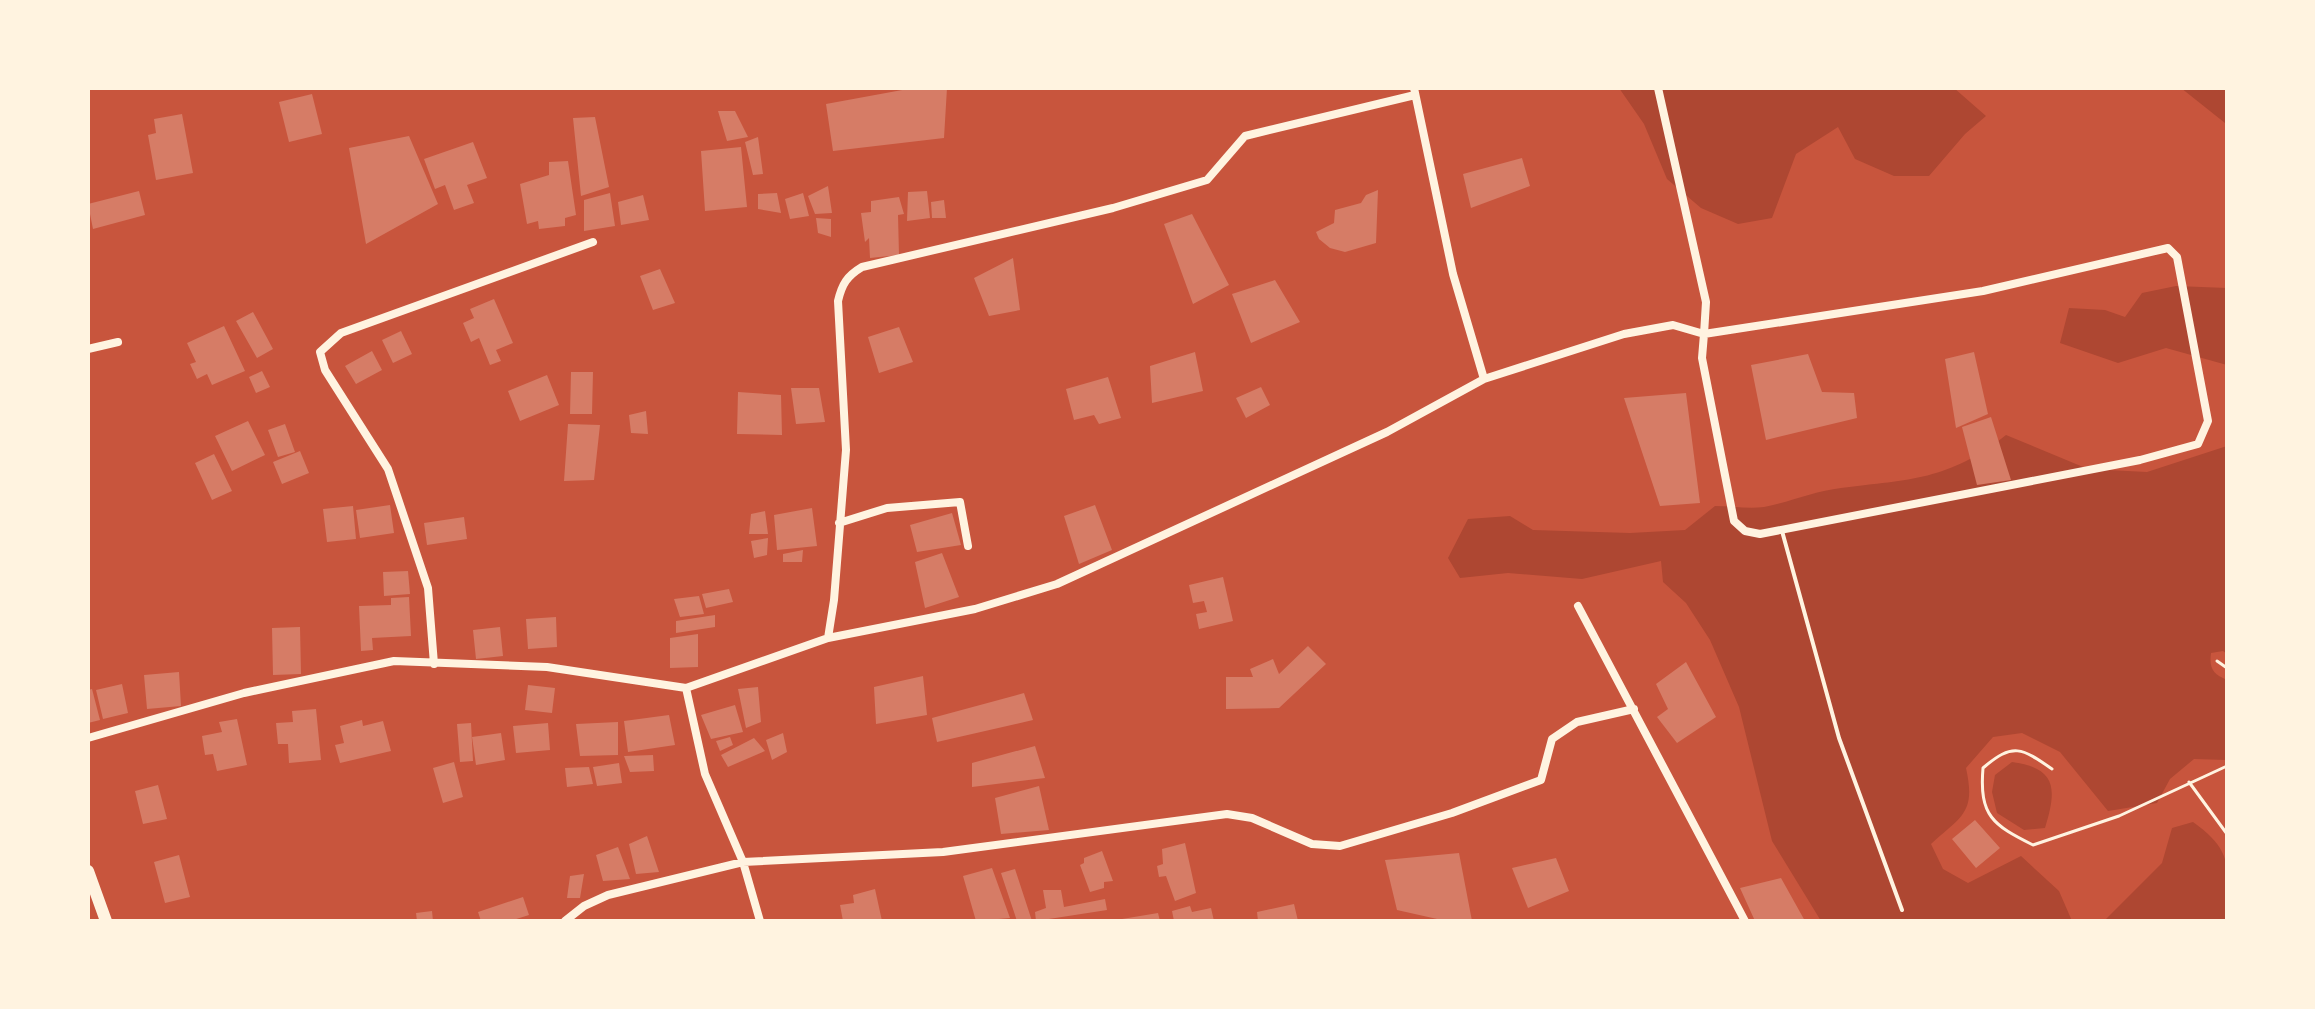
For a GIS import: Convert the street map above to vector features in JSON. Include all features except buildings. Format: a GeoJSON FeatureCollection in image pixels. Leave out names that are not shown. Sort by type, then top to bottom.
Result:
{"type":"FeatureCollection","features":[{"type":"Feature","properties":{"kind":"main road"},"geometry":{"type":"LineString","coordinates":[[88,871],[106,921]]}},
{"type":"Feature","properties":{"kind":"street"},"geometry":{"type":"LineString","coordinates":[[88,738],[244,693],[394,661],[547,667],[686,688],[828,638],[975,609],[1057,584],[1387,432],[1484,379],[1624,334],[1673,325],[1704,334],[1983,291],[2168,248],[2177,257],[2208,421],[2198,444],[2140,460],[1782,531],[1760,534],[1745,531],[1734,521],[1702,358],[1704,334],[1706,302],[1658,88]]}},
{"type":"Feature","properties":{"kind":"street"},"geometry":{"type":"LineString","coordinates":[[828,638],[846,450],[838,301],[842,286],[850,274],[862,267],[1113,208],[1193,185],[1207,180],[1219,170],[1235,144],[1245,136],[1415,92],[1453,274],[1484,379]]}},
{"type":"Feature","properties":{"kind":"street"},"geometry":{"type":"LineString","coordinates":[[434,664],[428,588],[388,469],[325,370],[320,352],[341,333],[593,242]]}},
{"type":"Feature","properties":{"kind":"street"},"geometry":{"type":"LineString","coordinates":[[88,349],[118,342]]}},
{"type":"Feature","properties":{"kind":"street"},"geometry":{"type":"LineString","coordinates":[[839,523],[887,508],[960,502],[968,546]]}},
{"type":"Feature","properties":{"kind":"street"},"geometry":{"type":"LineString","coordinates":[[1578,606],[1745,921]]}},
{"type":"Feature","properties":{"kind":"street"},"geometry":{"type":"LineString","coordinates":[[686,688],[705,774],[743,862],[760,921]]}},
{"type":"Feature","properties":{"kind":"street"},"geometry":{"type":"LineString","coordinates":[[565,921],[584,906],[608,895],[743,862],[943,852],[1227,814],[1252,818],[1312,844],[1340,846],[1452,813],[1541,780],[1552,739],[1577,722],[1634,709]]}},
{"type":"Feature","properties":{"kind":"lane"},"geometry":{"type":"LineString","coordinates":[[1782,531],[1839,738],[1902,910]]}},
{"type":"Feature","properties":{"kind":"path"},"geometry":{"type":"LineString","coordinates":[[2217,661],[2227,668]]}},
{"type":"Feature","properties":{"kind":"path"},"geometry":{"type":"LineString","coordinates":[[2052,769],[2026,750],[2002,752],[1983,768],[1981,796],[1999,828],[2033,845],[2119,816],[2227,766]]}},
{"type":"Feature","properties":{"kind":"path"},"geometry":{"type":"LineString","coordinates":[[2189,782],[2227,834]]}},
{"type":"Feature","properties":{"kind":"shaded area"},"geometry":{"type":"Polygon","coordinates":[[[1619,88],[1954,88],[1986,116],[1965,134],[1929,176],[1894,176],[1855,159],[1838,127],[1796,154],[1772,218],[1738,224],[1701,208],[1667,179],[1644,124],[1619,88]]]}},
{"type":"Feature","properties":{"kind":"shaded area"},"geometry":{"type":"Polygon","coordinates":[[[2181,88],[2227,88],[2227,126],[2225,123],[2181,88]]]}},
{"type":"Feature","properties":{"kind":"shaded area"},"geometry":{"type":"Polygon","coordinates":[[[2176,286],[2227,288],[2227,365],[2166,348],[2118,363],[2060,343],[2069,308],[2105,310],[2125,317],[2142,293],[2176,286]]]}},
{"type":"Feature","properties":{"kind":"shaded area"},"geometry":{"type":"Polygon","coordinates":[[[2006,435],[2088,469],[2147,472],[2227,446],[2227,654],[2223,651],[2211,653],[2211,667],[2218,676],[2227,680],[2227,760],[2194,759],[2170,779],[2157,803],[2108,811],[2060,752],[2022,733],[1993,737],[1966,768],[1969,795],[1964,812],[1931,844],[1943,869],[1968,883],[2021,856],[2059,891],[2072,921],[1821,921],[1772,841],[1739,707],[1710,640],[1686,603],[1663,582],[1661,561],[1582,579],[1508,573],[1460,578],[1448,558],[1468,519],[1510,516],[1533,530],[1630,533],[1685,530],[1715,506],[1764,507],[1831,489],[1908,479],[1946,470],[2006,435]]]}},
{"type":"Feature","properties":{"kind":"shaded area"},"geometry":{"type":"Polygon","coordinates":[[[2012,762],[2038,769],[2050,783],[2051,802],[2045,828],[2024,830],[1997,813],[1992,792],[1995,775],[2012,762]]]}},
{"type":"Feature","properties":{"kind":"shaded area"},"geometry":{"type":"Polygon","coordinates":[[[2193,822],[2207,833],[2223,854],[2228,876],[2227,921],[2104,921],[2162,863],[2172,828],[2193,822]]]}}]}
